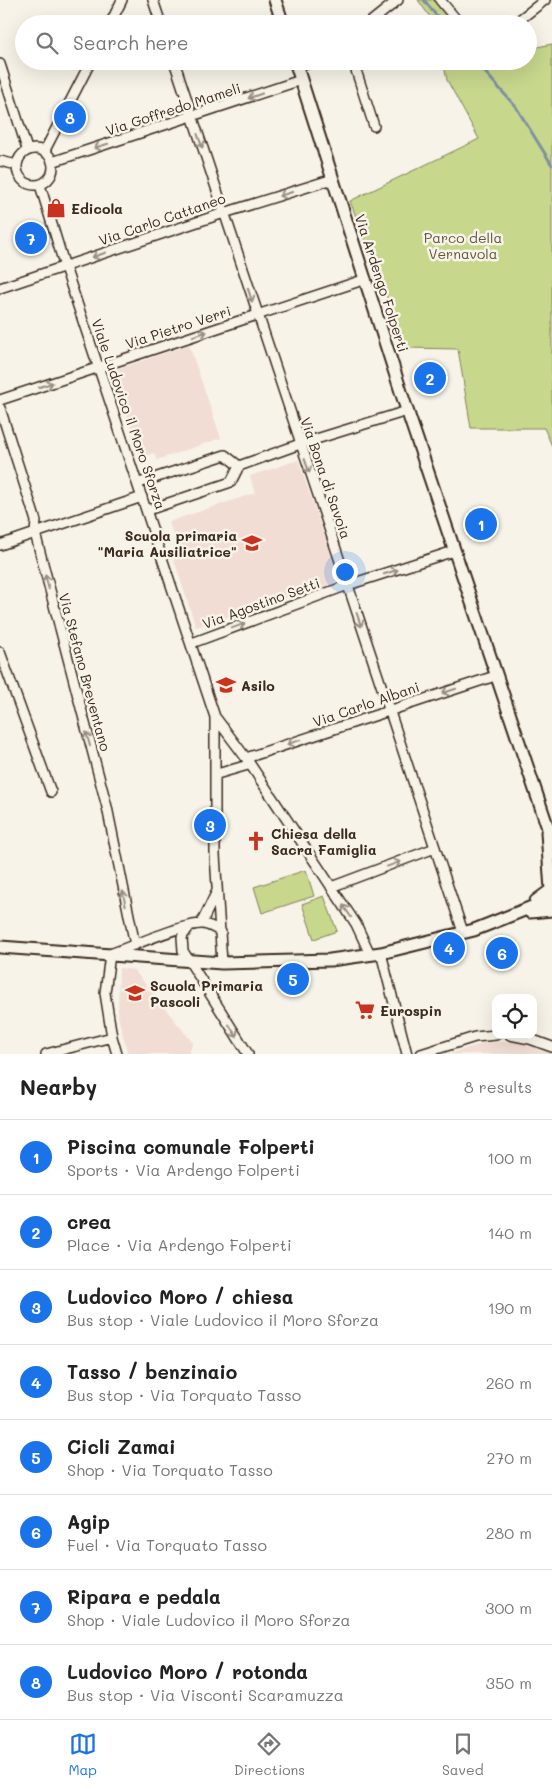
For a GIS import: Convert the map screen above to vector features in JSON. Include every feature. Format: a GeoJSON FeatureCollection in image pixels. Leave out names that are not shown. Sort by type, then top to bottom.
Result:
{"type":"FeatureCollection","features":[{"type":"Feature","properties":{"kind":"street"},"geometry":{"type":"LineString","coordinates":[[114,15],[122,0]]}},
{"type":"Feature","properties":{"kind":"street"},"geometry":{"type":"LineString","coordinates":[[153,0],[158,15]]}},
{"type":"Feature","properties":{"kind":"street"},"geometry":{"type":"LineString","coordinates":[[275,0],[280,15]]}},
{"type":"Feature","properties":{"kind":"street"},"geometry":{"type":"LineString","coordinates":[[379,15],[398,0]]}},
{"type":"Feature","properties":{"kind":"street"},"geometry":{"type":"LineString","coordinates":[[440,0],[452,15]]}},
{"type":"Feature","properties":{"kind":"street"},"geometry":{"type":"LineString","coordinates":[[526,15],[545,0]]}},
{"type":"Feature","properties":{"kind":"street"},"geometry":{"type":"LineString","coordinates":[[0,64],[27,149]]}},
{"type":"Feature","properties":{"kind":"street"},"geometry":{"type":"LineString","coordinates":[[44,152],[86,70]]}},
{"type":"Feature","properties":{"kind":"street","name":"Via Bona di Savoia"},"geometry":{"type":"LineString","coordinates":[[177,70],[462,932]]}},
{"type":"Feature","properties":{"kind":"street","name":"Via Ardengo Folperti"},"geometry":{"type":"LineString","coordinates":[[298,70],[407,411],[552,840]]}},
{"type":"Feature","properties":{"kind":"street"},"geometry":{"type":"LineString","coordinates":[[356,70],[374,126]]}},
{"type":"Feature","properties":{"kind":"street","name":"Via Goffredo Mameli"},"geometry":{"type":"LineString","coordinates":[[52,162],[192,118],[301,80]]}},
{"type":"Feature","properties":{"kind":"street"},"geometry":{"type":"LineString","coordinates":[[27,149],[44,152],[52,162],[50,177],[40,185],[31,185],[21,179],[17,164],[27,149]]}},
{"type":"Feature","properties":{"kind":"street"},"geometry":{"type":"LineString","coordinates":[[0,161],[17,164]]}},
{"type":"Feature","properties":{"kind":"street","name":"Via Carlo Cattaneo"},"geometry":{"type":"LineString","coordinates":[[0,288],[224,213],[333,179]]}},
{"type":"Feature","properties":{"kind":"street","name":"Viale Ludovico il Moro Sforza"},"geometry":{"type":"LineString","coordinates":[[40,185],[65,266],[148,510],[215,717],[217,774],[215,855],[222,963]]}},
{"type":"Feature","properties":{"kind":"street","name":"Via Pietro Verri"},"geometry":{"type":"LineString","coordinates":[[0,400],[366,279]]}},
{"type":"Feature","properties":{"kind":"street","name":"Via Stefano Breventano"},"geometry":{"type":"LineString","coordinates":[[0,408],[36,521],[35,533],[74,690],[107,807],[135,945]]}},
{"type":"Feature","properties":{"kind":"street"},"geometry":{"type":"LineString","coordinates":[[148,510],[231,482],[239,466],[300,444],[407,411]]}},
{"type":"Feature","properties":{"kind":"street"},"geometry":{"type":"LineString","coordinates":[[139,483],[225,455],[239,466]]}},
{"type":"Feature","properties":{"kind":"street"},"geometry":{"type":"LineString","coordinates":[[0,545],[142,497]]}},
{"type":"Feature","properties":{"kind":"street","name":"Via Agostino Setti"},"geometry":{"type":"LineString","coordinates":[[192,643],[348,586],[454,551]]}},
{"type":"Feature","properties":{"kind":"street"},"geometry":{"type":"LineString","coordinates":[[0,652],[51,792]]}},
{"type":"Feature","properties":{"kind":"street","name":"Via Carlo Albani"},"geometry":{"type":"LineString","coordinates":[[217,774],[247,761],[389,710],[495,676]]}},
{"type":"Feature","properties":{"kind":"street"},"geometry":{"type":"LineString","coordinates":[[215,717],[247,761],[375,953],[407,1054]]}},
{"type":"Feature","properties":{"kind":"street","name":"Via Ardengo Folperti"},"geometry":{"type":"LineString","coordinates":[[518,914],[551,890],[547,826]]}},
{"type":"Feature","properties":{"kind":"street"},"geometry":{"type":"LineString","coordinates":[[332,887],[435,848]]}},
{"type":"Feature","properties":{"kind":"street"},"geometry":{"type":"LineString","coordinates":[[201,924],[218,888]]}},
{"type":"Feature","properties":{"kind":"street"},"geometry":{"type":"LineString","coordinates":[[0,947],[222,963],[330,960],[375,953],[462,932],[518,914],[552,899]]}},
{"type":"Feature","properties":{"kind":"street"},"geometry":{"type":"LineString","coordinates":[[518,914],[552,910]]}},
{"type":"Feature","properties":{"kind":"street"},"geometry":{"type":"LineString","coordinates":[[110,954],[201,924],[212,926],[221,932]]}},
{"type":"Feature","properties":{"kind":"street"},"geometry":{"type":"LineString","coordinates":[[189,927],[181,942],[188,960],[248,1054]]}},
{"type":"Feature","properties":{"kind":"street"},"geometry":{"type":"LineString","coordinates":[[110,954],[105,993],[112,1037],[117,1054]]}},
{"type":"Feature","properties":{"kind":"street"},"geometry":{"type":"LineString","coordinates":[[421,1054],[475,1037],[492,1035]]}},
{"type":"Feature","properties":{"kind":"street"},"geometry":{"type":"LineString","coordinates":[[46,1054],[112,1037]]}},
{"type":"Feature","properties":{"kind":"street"},"geometry":{"type":"LineString","coordinates":[[525,1039],[552,1046]]}},
{"type":"Feature","properties":{"kind":"shaded area"},"geometry":{"type":"Polygon","coordinates":[[[189,345],[221,438],[157,460],[154,453],[142,457],[112,371],[189,345]]]}},
{"type":"Feature","properties":{"kind":"shaded area","name":"Scuola primaria \"Maria Ausiliatrice\""},"geometry":{"type":"Polygon","coordinates":[[[298,460],[340,581],[196,627],[171,551],[180,548],[168,522],[255,493],[250,476],[298,460]]]}},
{"type":"Feature","properties":{"kind":"shaded area","name":"Scuola Primaria Pascoli"},"geometry":{"type":"Polygon","coordinates":[[[119,968],[134,970],[193,1043],[188,1054],[128,1054],[118,1016],[119,968]]]}},
{"type":"Feature","properties":{"kind":"shaded area"},"geometry":{"type":"Polygon","coordinates":[[[518,1042],[552,1054],[449,1054],[484,1043],[518,1042]]]}},
{"type":"Feature","properties":{"kind":"green space"},"geometry":{"type":"Polygon","coordinates":[[[418,0],[445,0],[458,15],[429,15],[418,0]]]}},
{"type":"Feature","properties":{"kind":"green space","name":"Parco della Vernavola"},"geometry":{"type":"Polygon","coordinates":[[[552,44],[552,446],[544,428],[471,428],[458,349],[406,348],[350,201],[479,139],[447,80],[445,70],[537,70],[537,47],[552,44]]]}},
{"type":"Feature","properties":{"kind":"green space"},"geometry":{"type":"Polygon","coordinates":[[[306,870],[314,896],[262,913],[254,887],[306,870]]]}},
{"type":"Feature","properties":{"kind":"green space"},"geometry":{"type":"Polygon","coordinates":[[[324,896],[337,931],[314,939],[302,904],[324,896]]]}},
{"type":"Feature","properties":{"kind":"waterway"},"geometry":{"type":"LineString","coordinates":[[424,0],[436,15]]}},
{"type":"Feature","properties":{"kind":"waterway"},"geometry":{"type":"LineString","coordinates":[[483,70],[516,107],[552,165]]}},
{"type":"Feature","properties":{"kind":"place","name":"Ludovico Moro / rotonda"},"geometry":{"type":"Point","coordinates":[70,117]}},
{"type":"Feature","properties":{"kind":"place","name":"Edicola"},"geometry":{"type":"Point","coordinates":[56,208]}},
{"type":"Feature","properties":{"kind":"place","name":"Ripara e pedala"},"geometry":{"type":"Point","coordinates":[31,238]}},
{"type":"Feature","properties":{"kind":"place","name":"crea"},"geometry":{"type":"Point","coordinates":[430,378]}},
{"type":"Feature","properties":{"kind":"place","name":"Piscina comunale Folperti"},"geometry":{"type":"Point","coordinates":[481,524]}},
{"type":"Feature","properties":{"kind":"place","name":"Scuola primaria \"Maria Ausiliatrice\""},"geometry":{"type":"Point","coordinates":[252,543]}},
{"type":"Feature","properties":{"kind":"place","name":"Asilo"},"geometry":{"type":"Point","coordinates":[226,685]}},
{"type":"Feature","properties":{"kind":"place","name":"Ludovico Moro / chiesa"},"geometry":{"type":"Point","coordinates":[210,825]}},
{"type":"Feature","properties":{"kind":"place","name":"Chiesa della Sacra Famiglia"},"geometry":{"type":"Point","coordinates":[256,841]}},
{"type":"Feature","properties":{"kind":"place","name":"Tasso / benzinaio"},"geometry":{"type":"Point","coordinates":[449,948]}},
{"type":"Feature","properties":{"kind":"place","name":"Agip"},"geometry":{"type":"Point","coordinates":[502,953]}},
{"type":"Feature","properties":{"kind":"place","name":"Cicli Zamai"},"geometry":{"type":"Point","coordinates":[293,979]}},
{"type":"Feature","properties":{"kind":"place","name":"Scuola Primaria Pascoli"},"geometry":{"type":"Point","coordinates":[135,993]}},
{"type":"Feature","properties":{"kind":"place","name":"Eurospin"},"geometry":{"type":"Point","coordinates":[365,1010]}}]}
